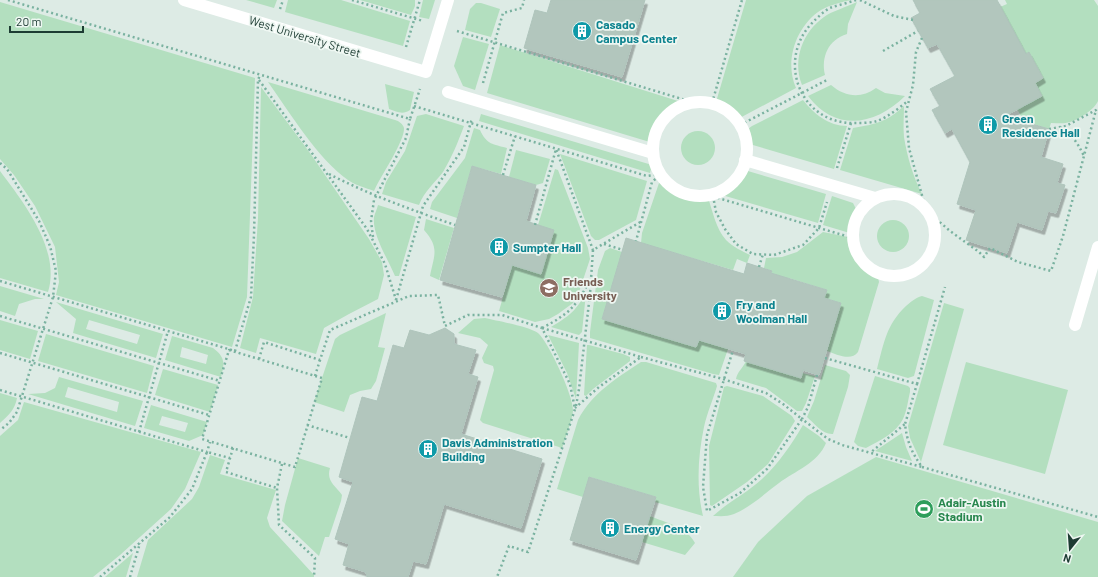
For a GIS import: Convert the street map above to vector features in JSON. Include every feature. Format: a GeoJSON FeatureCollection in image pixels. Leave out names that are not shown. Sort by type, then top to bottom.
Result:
{"type":"FeatureCollection","features":[{"type":"Feature","properties":{"kind":"street","name":"West University Street"},"geometry":{"type":"LineString","coordinates":[[184,0],[426,72]]}},
{"type":"Feature","properties":{"kind":"street"},"geometry":{"type":"LineString","coordinates":[[426,72],[448,0]]}},
{"type":"Feature","properties":{"kind":"street"},"geometry":{"type":"LineString","coordinates":[[448,92],[653,153]]}},
{"type":"Feature","properties":{"kind":"street"},"geometry":{"type":"LineString","coordinates":[[692,102],[712,104],[724,109],[732,115],[740,125],[746,143],[745,160],[739,174],[729,185],[711,195],[694,195],[681,192],[660,174],[655,164],[653,153],[654,139],[658,126],[667,115],[678,107],[692,102]]}},
{"type":"Feature","properties":{"kind":"street"},"geometry":{"type":"LineString","coordinates":[[745,160],[875,198]]}},
{"type":"Feature","properties":{"kind":"street"},"geometry":{"type":"LineString","coordinates":[[889,194],[903,195],[916,200],[926,210],[933,222],[935,235],[933,249],[926,262],[915,271],[902,276],[888,276],[874,271],[864,263],[856,251],[853,238],[854,226],[858,215],[865,205],[875,198],[889,194]]}},
{"type":"Feature","properties":{"kind":"street"},"geometry":{"type":"LineString","coordinates":[[1075,325],[1098,247]]}},
{"type":"Feature","properties":{"kind":"path"},"geometry":{"type":"LineString","coordinates":[[8,0],[410,119]]}},
{"type":"Feature","properties":{"kind":"path"},"geometry":{"type":"LineString","coordinates":[[279,12],[283,0]]}},
{"type":"Feature","properties":{"kind":"path"},"geometry":{"type":"LineString","coordinates":[[352,0],[415,19]]}},
{"type":"Feature","properties":{"kind":"path"},"geometry":{"type":"LineString","coordinates":[[400,64],[420,0]]}},
{"type":"Feature","properties":{"kind":"path"},"geometry":{"type":"LineString","coordinates":[[396,300],[422,214],[423,206],[464,147],[503,13],[522,8],[524,0]]}},
{"type":"Feature","properties":{"kind":"path"},"geometry":{"type":"LineString","coordinates":[[712,104],[742,0]]}},
{"type":"Feature","properties":{"kind":"path"},"geometry":{"type":"LineString","coordinates":[[856,0],[830,8],[806,28],[797,48],[794,66],[797,82],[802,92],[815,110],[831,120],[844,123],[877,121],[909,101]]}},
{"type":"Feature","properties":{"kind":"path"},"geometry":{"type":"LineString","coordinates":[[860,0],[894,16],[913,20]]}},
{"type":"Feature","properties":{"kind":"path"},"geometry":{"type":"LineString","coordinates":[[883,51],[918,30]]}},
{"type":"Feature","properties":{"kind":"path"},"geometry":{"type":"LineString","coordinates":[[922,38],[916,52],[913,85],[906,112],[909,148],[926,210],[980,252],[984,257],[990,248],[1018,262],[1051,270],[1063,236],[1098,107]]}},
{"type":"Feature","properties":{"kind":"path"},"geometry":{"type":"LineString","coordinates":[[495,42],[692,102]]}},
{"type":"Feature","properties":{"kind":"path"},"geometry":{"type":"LineString","coordinates":[[373,240],[371,221],[374,200],[406,138],[410,119],[426,72]]}},
{"type":"Feature","properties":{"kind":"path"},"geometry":{"type":"LineString","coordinates":[[229,350],[235,351],[251,297],[258,80],[260,75]]}},
{"type":"Feature","properties":{"kind":"path"},"geometry":{"type":"LineString","coordinates":[[258,80],[367,228],[386,264],[396,300]]}},
{"type":"Feature","properties":{"kind":"path"},"geometry":{"type":"LineString","coordinates":[[740,125],[827,80]]}},
{"type":"Feature","properties":{"kind":"path"},"geometry":{"type":"LineString","coordinates":[[414,106],[647,176],[660,174]]}},
{"type":"Feature","properties":{"kind":"path"},"geometry":{"type":"LineString","coordinates":[[1050,129],[1066,126],[1096,110]]}},
{"type":"Feature","properties":{"kind":"path"},"geometry":{"type":"LineString","coordinates":[[711,195],[716,212],[725,229],[736,244],[753,254],[774,255],[803,245],[819,228],[851,123]]}},
{"type":"Feature","properties":{"kind":"path"},"geometry":{"type":"LineString","coordinates":[[1060,127],[1071,135],[1078,144],[1084,157]]}},
{"type":"Feature","properties":{"kind":"path"},"geometry":{"type":"LineString","coordinates":[[503,175],[514,136]]}},
{"type":"Feature","properties":{"kind":"path"},"geometry":{"type":"LineString","coordinates":[[535,225],[556,149]]}},
{"type":"Feature","properties":{"kind":"path"},"geometry":{"type":"LineString","coordinates":[[497,577],[509,546],[528,552],[575,409],[579,389],[593,250],[556,149]]}},
{"type":"Feature","properties":{"kind":"path"},"geometry":{"type":"LineString","coordinates":[[0,163],[6,169],[39,221],[50,246],[56,271],[53,297],[23,397],[17,412],[9,423],[0,430]]}},
{"type":"Feature","properties":{"kind":"path"},"geometry":{"type":"LineString","coordinates":[[327,173],[353,187],[455,226]]}},
{"type":"Feature","properties":{"kind":"path"},"geometry":{"type":"LineString","coordinates":[[636,241],[652,182],[660,174]]}},
{"type":"Feature","properties":{"kind":"path"},"geometry":{"type":"LineString","coordinates":[[711,195],[853,238]]}},
{"type":"Feature","properties":{"kind":"path"},"geometry":{"type":"LineString","coordinates":[[593,250],[642,221]]}},
{"type":"Feature","properties":{"kind":"path"},"geometry":{"type":"LineString","coordinates":[[604,244],[623,250]]}},
{"type":"Feature","properties":{"kind":"path"},"geometry":{"type":"LineString","coordinates":[[759,267],[763,254]]}},
{"type":"Feature","properties":{"kind":"path"},"geometry":{"type":"LineString","coordinates":[[542,328],[563,316],[580,297],[591,279]]}},
{"type":"Feature","properties":{"kind":"path"},"geometry":{"type":"LineString","coordinates":[[0,281],[322,378],[295,467],[202,439],[229,350]]}},
{"type":"Feature","properties":{"kind":"path"},"geometry":{"type":"LineString","coordinates":[[922,467],[913,454],[907,437],[905,424],[944,287]]}},
{"type":"Feature","properties":{"kind":"path"},"geometry":{"type":"LineString","coordinates":[[315,376],[330,330],[396,300],[409,296],[438,295],[445,327],[468,315],[502,315],[641,357],[723,379],[766,393],[783,404],[828,439],[870,453],[1098,517]]}},
{"type":"Feature","properties":{"kind":"path"},"geometry":{"type":"LineString","coordinates":[[0,316],[220,381]]}},
{"type":"Feature","properties":{"kind":"path"},"geometry":{"type":"LineString","coordinates":[[542,328],[570,384],[575,409]]}},
{"type":"Feature","properties":{"kind":"path"},"geometry":{"type":"LineString","coordinates":[[140,432],[168,331]]}},
{"type":"Feature","properties":{"kind":"path"},"geometry":{"type":"LineString","coordinates":[[260,359],[264,342],[320,360]]}},
{"type":"Feature","properties":{"kind":"path"},"geometry":{"type":"LineString","coordinates":[[733,350],[723,379],[708,435],[703,487],[707,511],[740,493],[767,469],[802,419],[808,407],[817,374]]}},
{"type":"Feature","properties":{"kind":"path"},"geometry":{"type":"LineString","coordinates":[[0,353],[209,415]]}},
{"type":"Feature","properties":{"kind":"path"},"geometry":{"type":"LineString","coordinates":[[575,409],[599,387],[641,357]]}},
{"type":"Feature","properties":{"kind":"path"},"geometry":{"type":"LineString","coordinates":[[825,358],[917,384]]}},
{"type":"Feature","properties":{"kind":"path"},"geometry":{"type":"LineString","coordinates":[[0,390],[230,458]]}},
{"type":"Feature","properties":{"kind":"path"},"geometry":{"type":"LineString","coordinates":[[870,453],[905,424]]}},
{"type":"Feature","properties":{"kind":"path"},"geometry":{"type":"LineString","coordinates":[[307,425],[350,438]]}},
{"type":"Feature","properties":{"kind":"path"},"geometry":{"type":"LineString","coordinates":[[100,577],[170,517],[192,489],[210,442]]}},
{"type":"Feature","properties":{"kind":"path"},"geometry":{"type":"LineString","coordinates":[[233,448],[226,472],[277,488]]}},
{"type":"Feature","properties":{"kind":"path"},"geometry":{"type":"LineString","coordinates":[[282,464],[277,488],[278,525],[315,558],[314,577]]}},
{"type":"Feature","properties":{"kind":"path"},"geometry":{"type":"LineString","coordinates":[[130,577],[140,543]]}},
{"type":"Feature","properties":{"kind":"green space"},"geometry":{"type":"Polygon","coordinates":[[[246,0],[277,0],[274,8],[246,0]]]}},
{"type":"Feature","properties":{"kind":"green space"},"geometry":{"type":"Polygon","coordinates":[[[288,0],[341,0],[410,21],[403,46],[285,12],[288,0]]]}},
{"type":"Feature","properties":{"kind":"green space"},"geometry":{"type":"Polygon","coordinates":[[[360,0],[415,0],[415,6],[411,15],[360,0]]]}},
{"type":"Feature","properties":{"kind":"green space"},"geometry":{"type":"Polygon","coordinates":[[[423,0],[435,0],[429,19],[419,17],[423,0]]]}},
{"type":"Feature","properties":{"kind":"green space"},"geometry":{"type":"Polygon","coordinates":[[[746,0],[851,0],[821,10],[805,25],[799,35],[792,56],[791,67],[796,88],[736,120],[716,102],[746,0]]]}},
{"type":"Feature","properties":{"kind":"green space"},"geometry":{"type":"Polygon","coordinates":[[[1005,0],[1094,0],[1098,6],[1098,101],[1086,114],[1068,123],[1051,123],[1049,129],[1024,121],[1017,109],[1041,96],[1035,83],[1043,78],[1029,53],[1019,57],[1000,7],[1007,4],[1005,0]]]}},
{"type":"Feature","properties":{"kind":"green space"},"geometry":{"type":"Polygon","coordinates":[[[0,2],[255,78],[247,297],[232,347],[56,295],[59,282],[55,247],[35,206],[14,175],[0,159],[0,2]]]}},
{"type":"Feature","properties":{"kind":"green space"},"geometry":{"type":"Polygon","coordinates":[[[857,2],[848,24],[847,34],[835,40],[827,50],[824,62],[825,75],[802,85],[798,66],[799,56],[801,47],[810,30],[827,15],[857,2]]]}},
{"type":"Feature","properties":{"kind":"green space"},"geometry":{"type":"Polygon","coordinates":[[[476,3],[481,3],[500,9],[491,37],[465,30],[470,9],[476,3]]]}},
{"type":"Feature","properties":{"kind":"green space"},"geometry":{"type":"Polygon","coordinates":[[[463,37],[489,44],[475,90],[463,86],[454,66],[463,37]]]}},
{"type":"Feature","properties":{"kind":"green space"},"geometry":{"type":"Polygon","coordinates":[[[500,45],[683,102],[671,110],[663,118],[653,143],[487,93],[500,45]]]}},
{"type":"Feature","properties":{"kind":"green space"},"geometry":{"type":"Polygon","coordinates":[[[268,82],[396,120],[402,124],[404,128],[401,141],[374,191],[348,180],[326,160],[305,135],[268,82]]]}},
{"type":"Feature","properties":{"kind":"green space"},"geometry":{"type":"Polygon","coordinates":[[[385,84],[414,92],[410,110],[402,113],[389,109],[385,84]]]}},
{"type":"Feature","properties":{"kind":"green space"},"geometry":{"type":"Polygon","coordinates":[[[831,85],[842,92],[853,95],[865,94],[876,88],[885,93],[905,96],[894,106],[882,113],[856,121],[843,120],[831,116],[819,108],[808,96],[831,85]]]}},
{"type":"Feature","properties":{"kind":"green space"},"geometry":{"type":"Polygon","coordinates":[[[261,87],[310,153],[369,239],[382,262],[384,275],[378,299],[324,328],[316,354],[260,338],[256,353],[240,348],[253,297],[258,218],[261,87]]]}},
{"type":"Feature","properties":{"kind":"green space"},"geometry":{"type":"Polygon","coordinates":[[[803,100],[822,118],[834,124],[847,126],[834,169],[746,143],[746,133],[752,126],[803,100]]]}},
{"type":"Feature","properties":{"kind":"green space"},"geometry":{"type":"Polygon","coordinates":[[[904,106],[905,144],[913,174],[922,194],[840,170],[853,128],[881,122],[892,116],[904,106]]]}},
{"type":"Feature","properties":{"kind":"green space"},"geometry":{"type":"Polygon","coordinates":[[[426,114],[464,126],[455,149],[443,172],[427,191],[419,205],[382,194],[386,182],[405,151],[417,116],[426,114]]]}},
{"type":"Feature","properties":{"kind":"green space"},"geometry":{"type":"Polygon","coordinates":[[[481,114],[652,165],[650,173],[479,121],[481,114]]]}},
{"type":"Feature","properties":{"kind":"green space"},"geometry":{"type":"Polygon","coordinates":[[[474,128],[480,130],[485,139],[494,145],[507,148],[501,174],[472,166],[457,218],[430,209],[432,202],[465,158],[474,128]]]}},
{"type":"Feature","properties":{"kind":"green space"},"geometry":{"type":"Polygon","coordinates":[[[698,131],[710,136],[715,148],[710,160],[698,165],[686,160],[681,148],[686,136],[698,131]]]}},
{"type":"Feature","properties":{"kind":"green space"},"geometry":{"type":"Polygon","coordinates":[[[516,150],[550,159],[543,183],[536,185],[509,177],[516,150]]]}},
{"type":"Feature","properties":{"kind":"green space"},"geometry":{"type":"Polygon","coordinates":[[[560,154],[647,181],[636,220],[599,240],[595,240],[591,236],[560,154]]]}},
{"type":"Feature","properties":{"kind":"green space"},"geometry":{"type":"Polygon","coordinates":[[[555,169],[558,170],[588,248],[590,259],[579,292],[573,303],[549,319],[535,322],[499,311],[512,265],[541,273],[538,225],[555,169]]]}},
{"type":"Feature","properties":{"kind":"green space"},"geometry":{"type":"Polygon","coordinates":[[[741,169],[826,194],[818,223],[715,193],[729,185],[741,169]]]}},
{"type":"Feature","properties":{"kind":"green space"},"geometry":{"type":"Polygon","coordinates":[[[0,171],[29,212],[45,244],[51,276],[48,292],[0,278],[0,171]]]}},
{"type":"Feature","properties":{"kind":"green space"},"geometry":{"type":"Polygon","coordinates":[[[659,183],[686,197],[708,198],[717,226],[723,236],[732,245],[750,255],[747,263],[737,259],[733,270],[641,243],[642,233],[659,183]]]}},
{"type":"Feature","properties":{"kind":"green space"},"geometry":{"type":"Polygon","coordinates":[[[832,196],[853,203],[858,213],[853,234],[823,225],[832,196]]]}},
{"type":"Feature","properties":{"kind":"green space"},"geometry":{"type":"Polygon","coordinates":[[[378,205],[416,217],[399,276],[395,276],[375,231],[374,217],[378,205]]]}},
{"type":"Feature","properties":{"kind":"green space"},"geometry":{"type":"Polygon","coordinates":[[[426,219],[454,228],[439,280],[430,276],[434,257],[434,247],[429,236],[424,230],[426,219]]]}},
{"type":"Feature","properties":{"kind":"green space"},"geometry":{"type":"Polygon","coordinates":[[[893,220],[902,223],[906,227],[909,236],[906,245],[902,249],[893,252],[884,249],[880,245],[877,236],[880,227],[884,223],[893,220]]]}},
{"type":"Feature","properties":{"kind":"green space"},"geometry":{"type":"Polygon","coordinates":[[[823,232],[853,238],[859,257],[877,275],[879,282],[858,352],[855,355],[847,357],[827,351],[841,303],[824,298],[827,290],[789,278],[769,281],[772,271],[764,268],[766,258],[782,257],[797,252],[823,232]]]}},
{"type":"Feature","properties":{"kind":"green space"},"geometry":{"type":"Polygon","coordinates":[[[610,248],[622,252],[602,319],[696,347],[699,340],[728,349],[719,375],[590,338],[598,270],[605,251],[610,248]]]}},
{"type":"Feature","properties":{"kind":"green space"},"geometry":{"type":"Polygon","coordinates":[[[0,286],[44,299],[35,299],[19,304],[15,316],[0,311],[0,286]]]}},
{"type":"Feature","properties":{"kind":"green space"},"geometry":{"type":"Polygon","coordinates":[[[586,293],[582,332],[579,335],[551,327],[571,313],[586,293]]]}},
{"type":"Feature","properties":{"kind":"green space"},"geometry":{"type":"Polygon","coordinates":[[[922,296],[934,300],[914,376],[908,378],[877,369],[884,343],[894,320],[906,306],[922,296]]]}},
{"type":"Feature","properties":{"kind":"green space"},"geometry":{"type":"Polygon","coordinates":[[[56,302],[163,334],[156,358],[73,333],[76,319],[56,302]],[[89,320],[86,329],[137,344],[140,335],[89,320]]]}},
{"type":"Feature","properties":{"kind":"green space"},"geometry":{"type":"Polygon","coordinates":[[[944,303],[964,309],[921,462],[910,438],[908,426],[944,303]]]}},
{"type":"Feature","properties":{"kind":"green space"},"geometry":{"type":"Polygon","coordinates":[[[386,313],[378,347],[385,348],[376,381],[371,389],[350,395],[344,412],[314,402],[335,339],[340,335],[386,313]]]}},
{"type":"Feature","properties":{"kind":"green space"},"geometry":{"type":"Polygon","coordinates":[[[485,318],[533,330],[538,333],[548,347],[565,382],[573,411],[562,449],[483,423],[480,420],[494,370],[493,366],[484,363],[482,358],[488,345],[480,338],[458,333],[474,319],[485,318]]]}},
{"type":"Feature","properties":{"kind":"green space"},"geometry":{"type":"Polygon","coordinates":[[[0,320],[38,331],[30,359],[0,350],[0,320]]]}},
{"type":"Feature","properties":{"kind":"green space"},"geometry":{"type":"Polygon","coordinates":[[[46,334],[154,366],[147,393],[38,361],[46,334]]]}},
{"type":"Feature","properties":{"kind":"green space"},"geometry":{"type":"Polygon","coordinates":[[[548,335],[579,343],[576,399],[567,373],[548,335]]]}},
{"type":"Feature","properties":{"kind":"green space"},"geometry":{"type":"Polygon","coordinates":[[[172,336],[213,348],[222,357],[223,368],[221,377],[165,360],[172,336]],[[182,347],[180,357],[206,364],[208,355],[182,347]]]}},
{"type":"Feature","properties":{"kind":"green space"},"geometry":{"type":"Polygon","coordinates":[[[587,345],[623,354],[630,357],[630,361],[586,396],[584,395],[587,345]]]}},
{"type":"Feature","properties":{"kind":"green space"},"geometry":{"type":"Polygon","coordinates":[[[746,361],[801,377],[802,373],[815,376],[802,411],[797,411],[766,388],[736,379],[746,361]]]}},
{"type":"Feature","properties":{"kind":"green space"},"geometry":{"type":"Polygon","coordinates":[[[641,362],[646,362],[716,383],[717,386],[704,427],[700,449],[699,494],[703,516],[655,502],[656,497],[590,477],[583,497],[557,489],[578,420],[584,410],[606,387],[641,362]]]}},
{"type":"Feature","properties":{"kind":"green space"},"geometry":{"type":"Polygon","coordinates":[[[966,362],[1068,390],[1045,474],[943,445],[966,362]]]}},
{"type":"Feature","properties":{"kind":"green space"},"geometry":{"type":"Polygon","coordinates":[[[825,365],[846,371],[850,375],[848,387],[833,434],[822,431],[807,417],[814,401],[825,365]]]}},
{"type":"Feature","properties":{"kind":"green space"},"geometry":{"type":"Polygon","coordinates":[[[163,369],[218,385],[210,412],[155,395],[163,369]]]}},
{"type":"Feature","properties":{"kind":"green space"},"geometry":{"type":"Polygon","coordinates":[[[875,376],[908,386],[910,388],[910,392],[906,413],[900,424],[887,436],[866,448],[858,446],[854,442],[875,376]]]}},
{"type":"Feature","properties":{"kind":"green space"},"geometry":{"type":"Polygon","coordinates":[[[59,377],[143,401],[135,426],[28,394],[45,393],[55,388],[59,377]],[[68,387],[65,397],[117,412],[119,402],[68,387]]]}},
{"type":"Feature","properties":{"kind":"green space"},"geometry":{"type":"Polygon","coordinates":[[[727,386],[763,396],[792,416],[795,421],[768,464],[747,482],[712,506],[710,505],[709,446],[724,387],[727,386]]]}},
{"type":"Feature","properties":{"kind":"green space"},"geometry":{"type":"Polygon","coordinates":[[[0,393],[17,398],[11,412],[0,423],[0,393]]]}},
{"type":"Feature","properties":{"kind":"green space"},"geometry":{"type":"Polygon","coordinates":[[[24,402],[201,452],[185,489],[171,509],[93,577],[0,577],[0,436],[18,420],[24,402]]]}},
{"type":"Feature","properties":{"kind":"green space"},"geometry":{"type":"Polygon","coordinates":[[[151,405],[207,422],[203,435],[189,441],[144,428],[151,405]],[[162,416],[159,425],[185,432],[188,423],[162,416]]]}},
{"type":"Feature","properties":{"kind":"green space"},"geometry":{"type":"Polygon","coordinates":[[[803,425],[826,443],[818,456],[746,508],[731,515],[713,516],[756,484],[774,467],[803,425]]]}},
{"type":"Feature","properties":{"kind":"green space"},"geometry":{"type":"Polygon","coordinates":[[[902,433],[912,461],[875,451],[902,433]]]}},
{"type":"Feature","properties":{"kind":"green space"},"geometry":{"type":"Polygon","coordinates":[[[210,455],[225,460],[220,474],[276,490],[267,518],[270,527],[314,575],[314,577],[137,577],[148,540],[192,499],[199,487],[210,455]]]}},
{"type":"Feature","properties":{"kind":"green space","name":"Adair-Austin Stadium"},"geometry":{"type":"Polygon","coordinates":[[[876,457],[1098,522],[1098,577],[733,577],[758,542],[807,496],[876,457]]]}},
{"type":"Feature","properties":{"kind":"green space"},"geometry":{"type":"Polygon","coordinates":[[[298,458],[330,468],[330,480],[342,495],[329,537],[325,537],[319,556],[282,521],[298,458]]]}},
{"type":"Feature","properties":{"kind":"green space"},"geometry":{"type":"Polygon","coordinates":[[[650,516],[681,529],[691,537],[695,543],[685,555],[642,542],[650,516]]]}},
{"type":"Feature","properties":{"kind":"green space"},"geometry":{"type":"Polygon","coordinates":[[[133,553],[126,577],[105,577],[133,553]]]}},
{"type":"Feature","properties":{"kind":"building","name":"Casado Campus Center"},"geometry":{"type":"Polygon","coordinates":[[[551,0],[645,0],[622,77],[524,48],[535,10],[547,13],[551,0]]]}},
{"type":"Feature","properties":{"kind":"building","name":"Green Residence Hall"},"geometry":{"type":"Polygon","coordinates":[[[913,0],[997,0],[1026,54],[1029,52],[1043,78],[1035,83],[1042,96],[1005,116],[1049,129],[1041,157],[1063,164],[1057,183],[1065,185],[1056,213],[1048,211],[1042,230],[1017,222],[1007,253],[966,240],[976,210],[957,204],[970,162],[952,129],[945,133],[932,110],[940,106],[930,89],[955,76],[937,44],[928,48],[911,18],[920,13],[913,0]]]}},
{"type":"Feature","properties":{"kind":"building","name":"Sumpter Hall"},"geometry":{"type":"Polygon","coordinates":[[[472,166],[536,185],[526,221],[554,230],[541,274],[512,265],[502,297],[440,280],[472,166]]]}},
{"type":"Feature","properties":{"kind":"building","name":"Fry and Woolman Hall"},"geometry":{"type":"Polygon","coordinates":[[[626,238],[744,274],[747,263],[772,271],[771,273],[827,290],[824,298],[841,303],[819,375],[803,370],[801,378],[744,361],[746,354],[699,340],[696,347],[602,319],[626,238]]]}},
{"type":"Feature","properties":{"kind":"building","name":"Davis Administration Building"},"geometry":{"type":"Polygon","coordinates":[[[445,328],[454,334],[454,344],[476,350],[468,374],[478,377],[461,434],[542,459],[521,528],[444,504],[426,564],[413,561],[408,577],[367,577],[366,572],[343,565],[349,544],[335,539],[353,482],[339,477],[362,397],[377,401],[393,345],[404,348],[410,330],[429,335],[445,328]]]}},
{"type":"Feature","properties":{"kind":"building","name":"Energy Center"},"geometry":{"type":"Polygon","coordinates":[[[589,477],[656,497],[636,560],[570,540],[589,477]]]}},
{"type":"Feature","properties":{"kind":"place","name":"Casado Campus Center"},"geometry":{"type":"Point","coordinates":[582,31]}},
{"type":"Feature","properties":{"kind":"place","name":"Green Residence Hall"},"geometry":{"type":"Point","coordinates":[988,125]}},
{"type":"Feature","properties":{"kind":"place","name":"Sumpter Hall"},"geometry":{"type":"Point","coordinates":[499,247]}},
{"type":"Feature","properties":{"kind":"place","name":"Friends University"},"geometry":{"type":"Point","coordinates":[549,288]}},
{"type":"Feature","properties":{"kind":"place","name":"Fry and Woolman Hall"},"geometry":{"type":"Point","coordinates":[722,311]}},
{"type":"Feature","properties":{"kind":"place","name":"Davis Administration Building"},"geometry":{"type":"Point","coordinates":[428,449]}},
{"type":"Feature","properties":{"kind":"place","name":"Adair-Austin Stadium"},"geometry":{"type":"Point","coordinates":[924,509]}},
{"type":"Feature","properties":{"kind":"place","name":"Energy Center"},"geometry":{"type":"Point","coordinates":[610,528]}}]}
